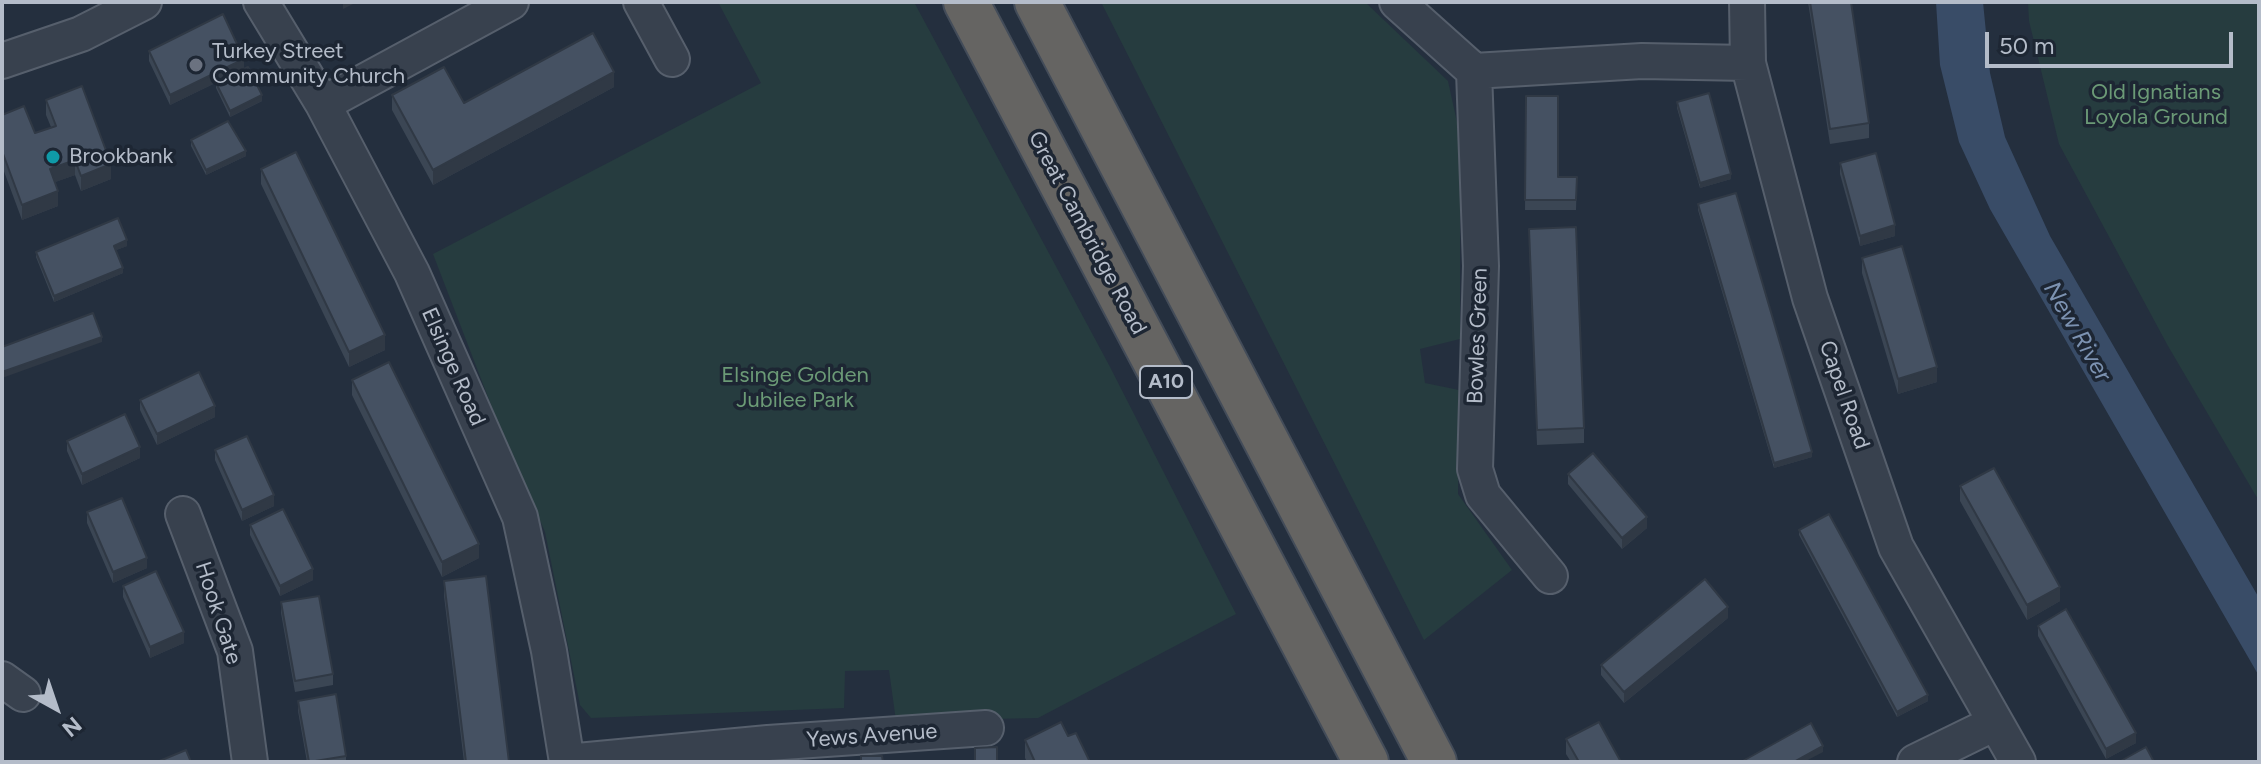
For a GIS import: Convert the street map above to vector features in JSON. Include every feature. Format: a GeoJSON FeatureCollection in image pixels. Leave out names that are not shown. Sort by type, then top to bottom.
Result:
{"type":"FeatureCollection","features":[{"type":"Feature","properties":{"kind":"highway","name":"Great Cambridge Road"},"geometry":{"type":"LineString","coordinates":[[966,2],[1366,762]]}},
{"type":"Feature","properties":{"kind":"highway","name":"A10"},"geometry":{"type":"LineString","coordinates":[[1037,2],[1434,762]]}},
{"type":"Feature","properties":{"kind":"street"},"geometry":{"type":"LineString","coordinates":[[2,61],[81,34],[144,2]]}},
{"type":"Feature","properties":{"kind":"street","name":"Elsinge Road"},"geometry":{"type":"LineString","coordinates":[[261,2],[323,104],[412,273],[520,517],[549,651],[567,762]]}},
{"type":"Feature","properties":{"kind":"street"},"geometry":{"type":"LineString","coordinates":[[323,104],[511,2]]}},
{"type":"Feature","properties":{"kind":"street"},"geometry":{"type":"LineString","coordinates":[[641,2],[672,59]]}},
{"type":"Feature","properties":{"kind":"street"},"geometry":{"type":"LineString","coordinates":[[1397,2],[1474,71],[1642,61],[1748,63]]}},
{"type":"Feature","properties":{"kind":"street","name":"Capel Road"},"geometry":{"type":"LineString","coordinates":[[1747,2],[1748,63],[1810,298],[1896,547],[2018,762]]}},
{"type":"Feature","properties":{"kind":"street","name":"Bowles Green"},"geometry":{"type":"LineString","coordinates":[[1474,71],[1481,266],[1475,469],[1483,495],[1550,576]]}},
{"type":"Feature","properties":{"kind":"street","name":"Hook Gate"},"geometry":{"type":"LineString","coordinates":[[183,514],[235,651],[250,762]]}},
{"type":"Feature","properties":{"kind":"street"},"geometry":{"type":"LineString","coordinates":[[1915,762],[1995,723]]}},
{"type":"Feature","properties":{"kind":"street","name":"Yews Avenue"},"geometry":{"type":"LineString","coordinates":[[567,762],[768,743],[986,728]]}},
{"type":"Feature","properties":{"kind":"green space","name":"Elsinge Golden Jubilee Park"},"geometry":{"type":"Polygon","coordinates":[[[718,2],[914,2],[1109,365],[1236,614],[1038,718],[896,721],[889,670],[845,671],[844,708],[591,718],[580,705],[545,532],[498,423],[433,254],[761,83],[718,2]]]}},
{"type":"Feature","properties":{"kind":"green space"},"geometry":{"type":"Polygon","coordinates":[[[1101,2],[1365,2],[1448,81],[1460,136],[1460,339],[1420,349],[1425,383],[1459,390],[1458,494],[1512,570],[1424,640],[1101,2]]]}},
{"type":"Feature","properties":{"kind":"green space","name":"Old Ignatians Loyola Ground"},"geometry":{"type":"Polygon","coordinates":[[[2028,2],[2259,2],[2259,501],[2168,346],[2059,144],[2029,21],[2028,2]]]}},
{"type":"Feature","properties":{"kind":"water","name":"New River"},"geometry":{"type":"Polygon","coordinates":[[[1936,2],[1983,2],[1990,73],[2005,137],[2050,236],[2259,598],[2259,676],[1990,209],[1959,142],[1940,65],[1936,2]]]}},
{"type":"Feature","properties":{"kind":"building"},"geometry":{"type":"Polygon","coordinates":[[[1810,2],[1851,2],[1869,123],[1830,129],[1810,2]]]}},
{"type":"Feature","properties":{"kind":"building","name":"Turkey Street Community Church"},"geometry":{"type":"Polygon","coordinates":[[[223,14],[244,59],[170,95],[149,51],[223,14]]]}},
{"type":"Feature","properties":{"kind":"building"},"geometry":{"type":"Polygon","coordinates":[[[593,33],[614,72],[433,170],[392,95],[444,67],[464,103],[593,33]]]}},
{"type":"Feature","properties":{"kind":"building"},"geometry":{"type":"Polygon","coordinates":[[[248,67],[262,95],[230,111],[216,83],[248,67]]]}},
{"type":"Feature","properties":{"kind":"building","name":"Brookbank"},"geometry":{"type":"Polygon","coordinates":[[[82,86],[111,164],[81,176],[75,160],[50,169],[58,191],[22,205],[2,151],[2,115],[24,106],[35,133],[56,126],[46,100],[82,86]]]}},
{"type":"Feature","properties":{"kind":"building"},"geometry":{"type":"Polygon","coordinates":[[[1709,93],[1731,174],[1700,183],[1677,102],[1709,93]]]}},
{"type":"Feature","properties":{"kind":"building"},"geometry":{"type":"Polygon","coordinates":[[[1526,96],[1558,96],[1558,177],[1577,177],[1576,200],[1525,200],[1526,96]]]}},
{"type":"Feature","properties":{"kind":"building"},"geometry":{"type":"Polygon","coordinates":[[[228,121],[246,151],[206,170],[191,140],[228,121]]]}},
{"type":"Feature","properties":{"kind":"building"},"geometry":{"type":"Polygon","coordinates":[[[296,152],[385,335],[349,352],[261,169],[296,152]]]}},
{"type":"Feature","properties":{"kind":"building"},"geometry":{"type":"Polygon","coordinates":[[[1876,153],[1895,225],[1860,236],[1840,163],[1876,153]]]}},
{"type":"Feature","properties":{"kind":"building"},"geometry":{"type":"Polygon","coordinates":[[[1736,193],[1812,452],[1774,463],[1698,204],[1736,193]]]}},
{"type":"Feature","properties":{"kind":"building"},"geometry":{"type":"Polygon","coordinates":[[[118,218],[127,240],[114,246],[123,268],[54,296],[36,252],[118,218]]]}},
{"type":"Feature","properties":{"kind":"building"},"geometry":{"type":"Polygon","coordinates":[[[1576,227],[1584,428],[1537,430],[1529,229],[1576,227]]]}},
{"type":"Feature","properties":{"kind":"building"},"geometry":{"type":"Polygon","coordinates":[[[1902,246],[1937,367],[1898,379],[1862,258],[1902,246]]]}},
{"type":"Feature","properties":{"kind":"building"},"geometry":{"type":"Polygon","coordinates":[[[93,313],[102,337],[2,372],[2,347],[93,313]]]}},
{"type":"Feature","properties":{"kind":"building"},"geometry":{"type":"Polygon","coordinates":[[[389,362],[479,544],[442,562],[352,380],[389,362]]]}},
{"type":"Feature","properties":{"kind":"building"},"geometry":{"type":"Polygon","coordinates":[[[199,372],[215,406],[157,434],[140,400],[199,372]]]}},
{"type":"Feature","properties":{"kind":"building"},"geometry":{"type":"Polygon","coordinates":[[[125,414],[140,447],[82,474],[67,441],[125,414]]]}},
{"type":"Feature","properties":{"kind":"building"},"geometry":{"type":"Polygon","coordinates":[[[247,436],[274,495],[242,510],[215,450],[247,436]]]}},
{"type":"Feature","properties":{"kind":"building"},"geometry":{"type":"Polygon","coordinates":[[[1593,453],[1647,517],[1622,538],[1568,474],[1593,453]]]}},
{"type":"Feature","properties":{"kind":"building"},"geometry":{"type":"Polygon","coordinates":[[[1994,468],[2060,587],[2027,605],[1960,486],[1994,468]]]}},
{"type":"Feature","properties":{"kind":"building"},"geometry":{"type":"Polygon","coordinates":[[[122,498],[147,558],[113,572],[87,512],[122,498]]]}},
{"type":"Feature","properties":{"kind":"building"},"geometry":{"type":"Polygon","coordinates":[[[283,509],[313,569],[280,586],[250,525],[283,509]]]}},
{"type":"Feature","properties":{"kind":"building"},"geometry":{"type":"Polygon","coordinates":[[[1829,514],[1928,695],[1897,712],[1799,530],[1829,514]]]}},
{"type":"Feature","properties":{"kind":"building"},"geometry":{"type":"Polygon","coordinates":[[[156,571],[184,632],[150,647],[123,586],[156,571]]]}},
{"type":"Feature","properties":{"kind":"building"},"geometry":{"type":"Polygon","coordinates":[[[486,576],[509,762],[466,762],[444,581],[486,576]]]}},
{"type":"Feature","properties":{"kind":"building"},"geometry":{"type":"Polygon","coordinates":[[[1705,579],[1728,607],[1624,692],[1601,665],[1705,579]]]}},
{"type":"Feature","properties":{"kind":"building"},"geometry":{"type":"Polygon","coordinates":[[[319,596],[333,674],[295,681],[281,602],[319,596]]]}},
{"type":"Feature","properties":{"kind":"building"},"geometry":{"type":"Polygon","coordinates":[[[2066,609],[2136,733],[2106,749],[2038,626],[2066,609]]]}},
{"type":"Feature","properties":{"kind":"building"},"geometry":{"type":"Polygon","coordinates":[[[336,694],[346,756],[309,762],[298,701],[336,694]]]}},
{"type":"Feature","properties":{"kind":"building"},"geometry":{"type":"Polygon","coordinates":[[[1061,722],[1068,736],[1076,733],[1090,762],[1035,762],[1025,740],[1061,722]]]}},
{"type":"Feature","properties":{"kind":"building"},"geometry":{"type":"Polygon","coordinates":[[[1599,722],[1621,762],[1579,762],[1566,739],[1599,722]]]}},
{"type":"Feature","properties":{"kind":"building"},"geometry":{"type":"Polygon","coordinates":[[[1811,723],[1823,746],[1794,762],[1741,762],[1811,723]]]}},
{"type":"Feature","properties":{"kind":"building"},"geometry":{"type":"Polygon","coordinates":[[[997,747],[997,762],[941,762],[975,761],[975,748],[997,747]]]}},
{"type":"Feature","properties":{"kind":"building"},"geometry":{"type":"Polygon","coordinates":[[[2146,747],[2154,762],[2119,762],[2146,747]]]}},
{"type":"Feature","properties":{"kind":"building"},"geometry":{"type":"Polygon","coordinates":[[[186,750],[191,762],[157,762],[186,750]]]}},
{"type":"Feature","properties":{"kind":"building"},"geometry":{"type":"Polygon","coordinates":[[[861,756],[882,756],[883,762],[861,762],[861,756]]]}},
{"type":"Feature","properties":{"kind":"place","name":"Turkey Street Community Church"},"geometry":{"type":"Point","coordinates":[196,65]}},
{"type":"Feature","properties":{"kind":"place","name":"Brookbank"},"geometry":{"type":"Point","coordinates":[53,157]}}]}
